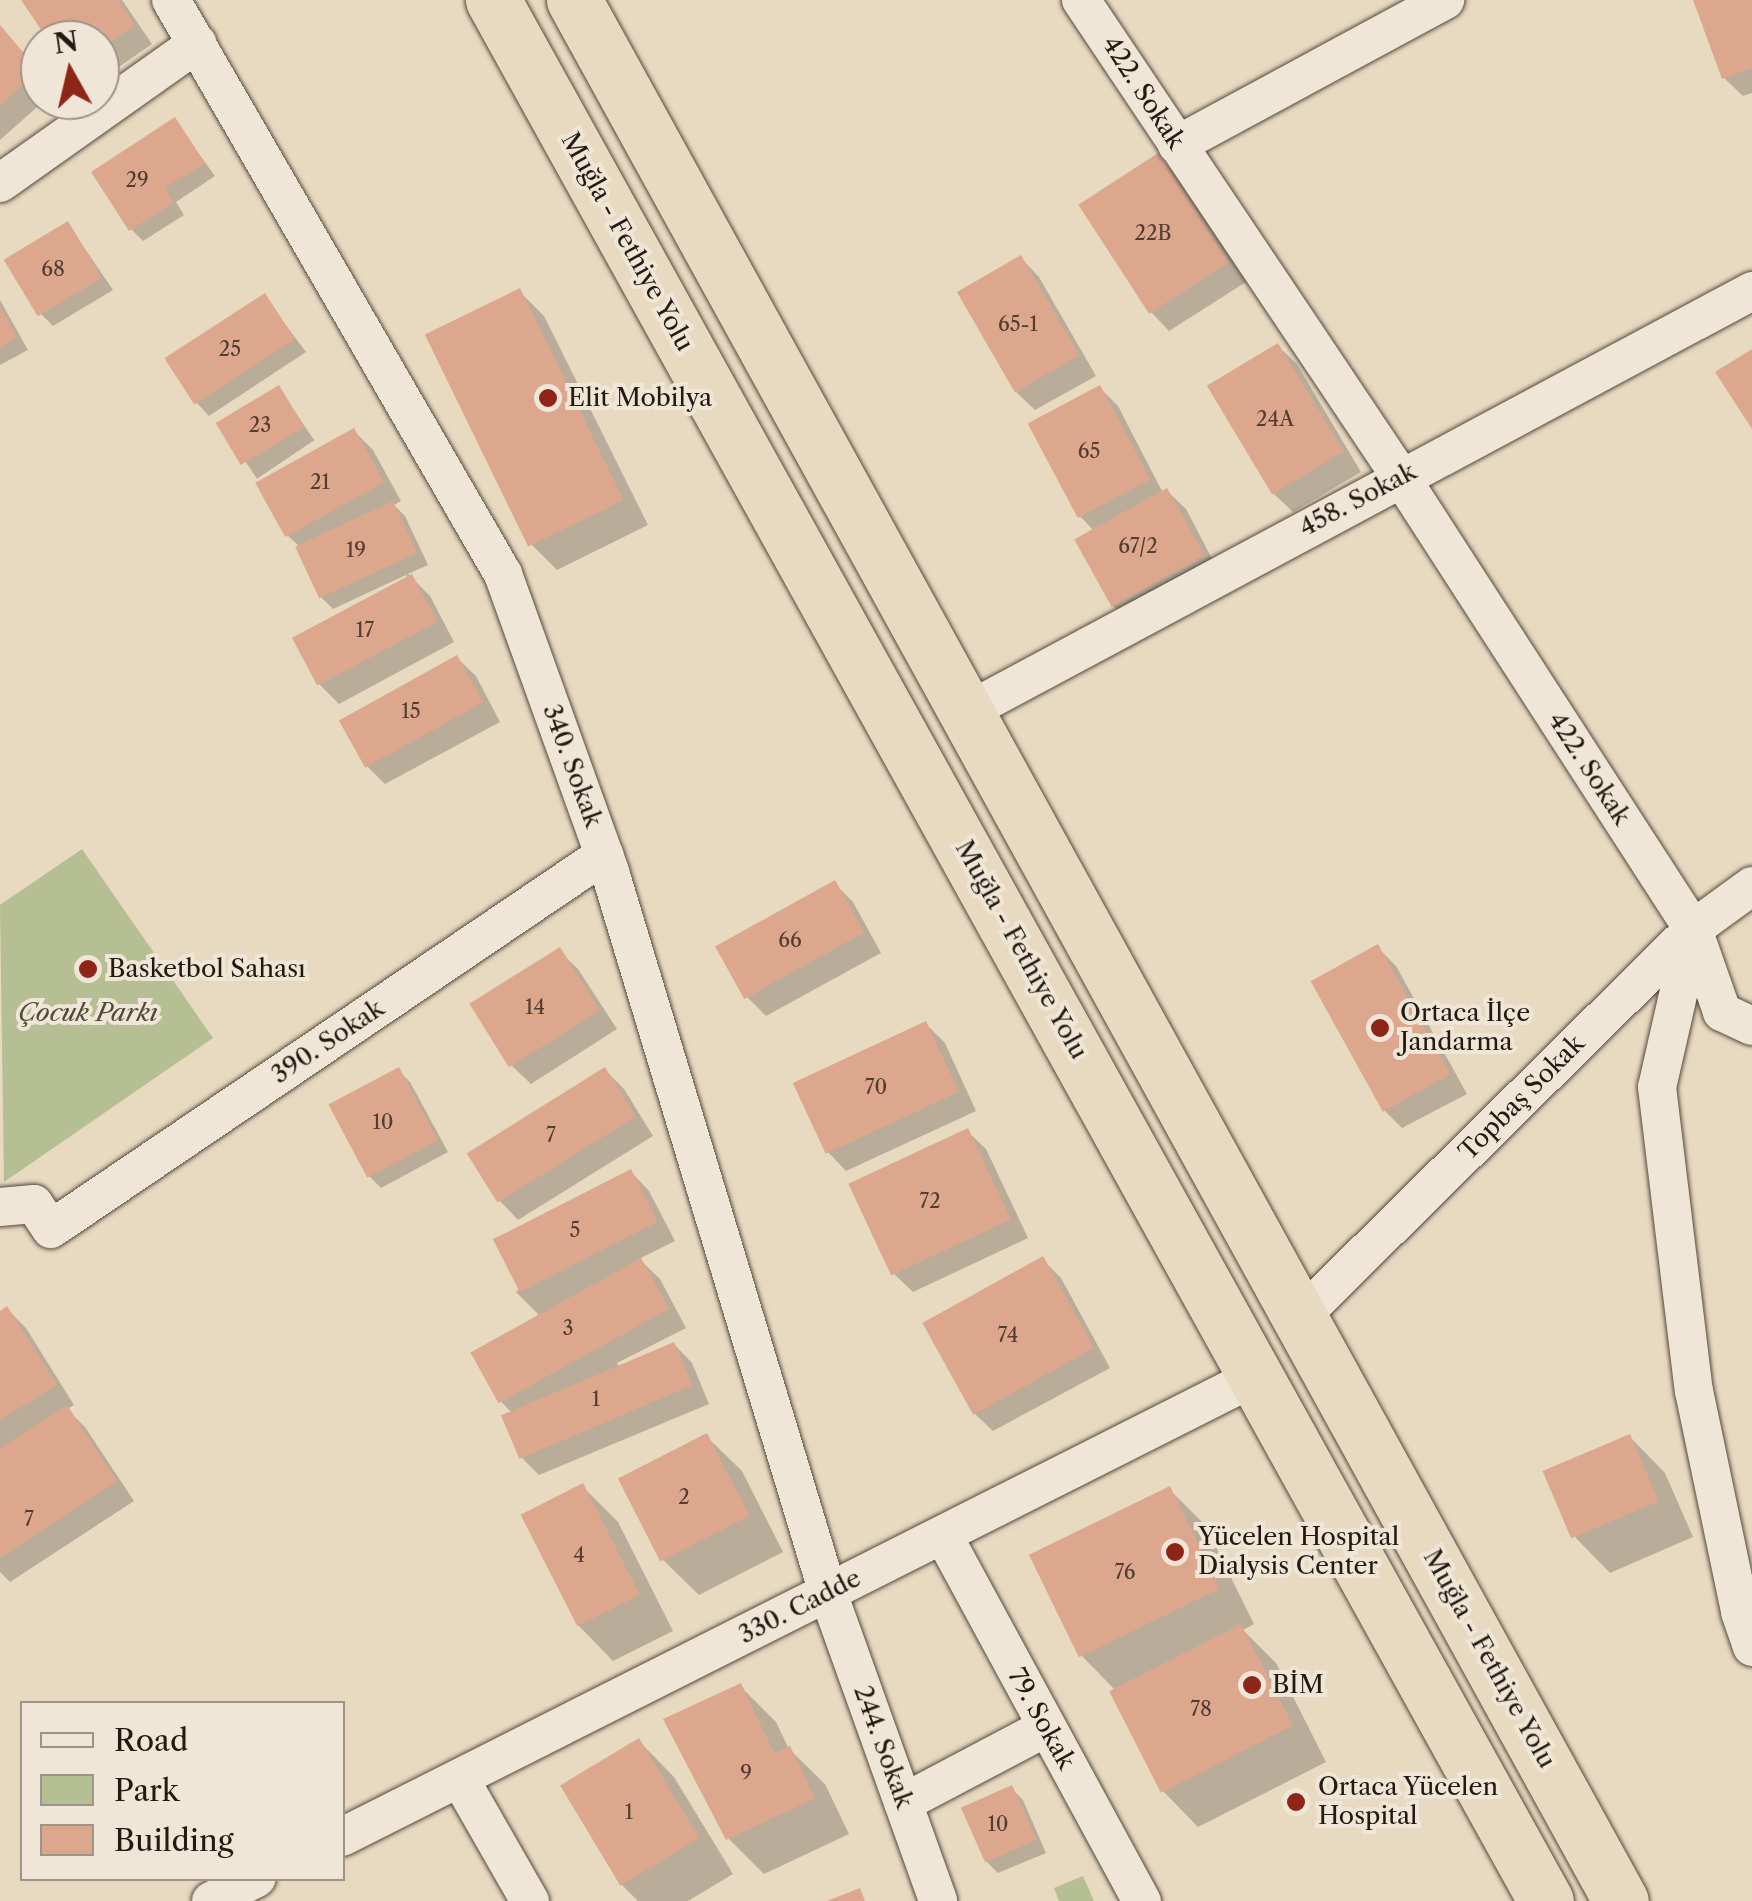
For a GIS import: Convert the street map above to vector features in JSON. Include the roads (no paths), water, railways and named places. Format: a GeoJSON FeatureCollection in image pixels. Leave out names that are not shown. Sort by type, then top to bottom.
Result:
{"type":"FeatureCollection","features":[{"type":"Feature","properties":{"kind":"highway","name":"Muğla - Fethiye Yolu"},"geometry":{"type":"LineString","coordinates":[[493,0],[1546,1901]]}},
{"type":"Feature","properties":{"kind":"highway","name":"Muğla - Fethiye Yolu"},"geometry":{"type":"LineString","coordinates":[[574,0],[1621,1901]]}},
{"type":"Feature","properties":{"kind":"street","name":"340. Sokak"},"geometry":{"type":"LineString","coordinates":[[171,0],[502,574],[604,855],[828,1593]]}},
{"type":"Feature","properties":{"kind":"street","name":"422. Sokak"},"geometry":{"type":"LineString","coordinates":[[1081,0],[1400,476],[1693,929],[1722,1012],[1752,1026]]}},
{"type":"Feature","properties":{"kind":"street"},"geometry":{"type":"LineString","coordinates":[[1177,144],[1444,0]]}},
{"type":"Feature","properties":{"kind":"street"},"geometry":{"type":"LineString","coordinates":[[0,184],[198,43]]}},
{"type":"Feature","properties":{"kind":"street","name":"458. Sokak"},"geometry":{"type":"LineString","coordinates":[[966,712],[1400,476],[1752,291]]}},
{"type":"Feature","properties":{"kind":"street","name":"390. Sokak"},"geometry":{"type":"LineString","coordinates":[[0,1207],[34,1204],[52,1228],[604,855]]}},
{"type":"Feature","properties":{"kind":"street","name":"Topbaş Sokak"},"geometry":{"type":"LineString","coordinates":[[1299,1318],[1693,929],[1752,886]]}},
{"type":"Feature","properties":{"kind":"street"},"geometry":{"type":"LineString","coordinates":[[1693,929],[1657,1088],[1694,1391],[1740,1612],[1752,1647]]}},
{"type":"Feature","properties":{"kind":"street","name":"330. Cadde"},"geometry":{"type":"LineString","coordinates":[[345,1836],[1257,1376]]}},
{"type":"Feature","properties":{"kind":"street","name":"79. Sokak"},"geometry":{"type":"LineString","coordinates":[[942,1535],[1142,1901]]}},
{"type":"Feature","properties":{"kind":"street","name":"244. Sokak"},"geometry":{"type":"LineString","coordinates":[[828,1593],[938,1901]]}},
{"type":"Feature","properties":{"kind":"street"},"geometry":{"type":"LineString","coordinates":[[903,1803],[1045,1728]]}},
{"type":"Feature","properties":{"kind":"street"},"geometry":{"type":"LineString","coordinates":[[460,1779],[530,1901]]}},
{"type":"Feature","properties":{"kind":"street"},"geometry":{"type":"LineString","coordinates":[[211,1901],[251,1881]]}},
{"type":"Feature","properties":{"kind":"place","name":"Elit Mobilya"},"geometry":{"type":"Point","coordinates":[548,398]}},
{"type":"Feature","properties":{"kind":"place","name":"Basketbol Sahası"},"geometry":{"type":"Point","coordinates":[88,969]}},
{"type":"Feature","properties":{"kind":"place","name":"Ortaca İlçe Jandarma"},"geometry":{"type":"Point","coordinates":[1380,1028]}},
{"type":"Feature","properties":{"kind":"place","name":"Yücelen Hospital Dialysis Center"},"geometry":{"type":"Point","coordinates":[1175,1552]}},
{"type":"Feature","properties":{"kind":"place","name":"BİM"},"geometry":{"type":"Point","coordinates":[1252,1685]}},
{"type":"Feature","properties":{"kind":"place","name":"Ortaca Yücelen Hospital"},"geometry":{"type":"Point","coordinates":[1296,1802]}},
{"type":"Feature","properties":{"kind":"park label","name":"Çocuk Parkı"},"geometry":{"type":"Point","coordinates":[88,1013]}}]}
